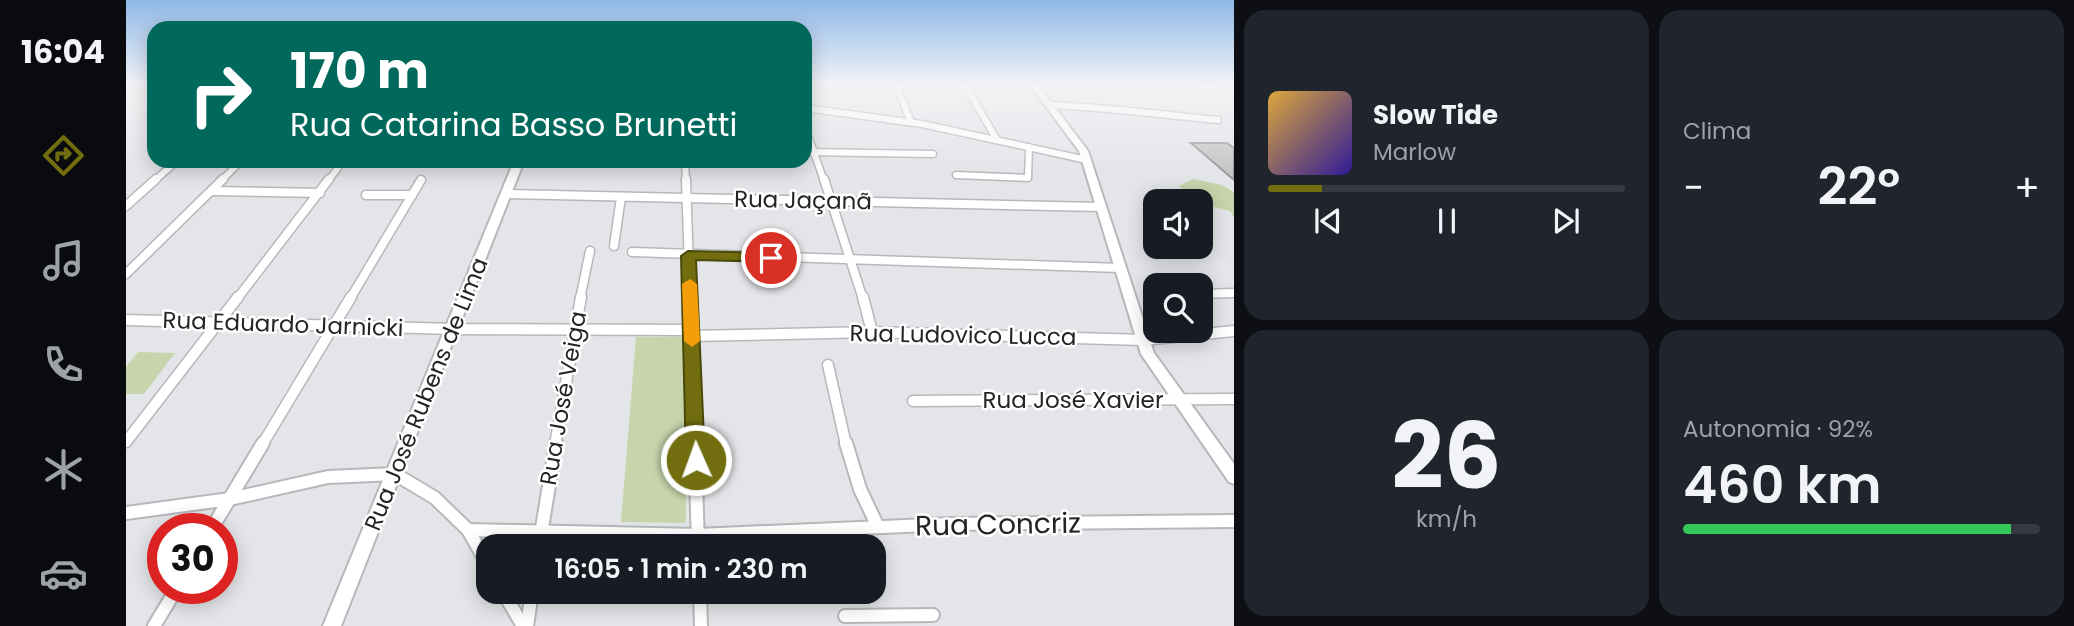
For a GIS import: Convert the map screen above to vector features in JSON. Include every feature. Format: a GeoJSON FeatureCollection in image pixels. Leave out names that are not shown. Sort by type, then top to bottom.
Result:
{"type":"FeatureCollection","features":[{"type":"Feature","properties":{"kind":"street"},"geometry":{"type":"LineString","coordinates":[[852,114],[911,122],[1087,160]]}},
{"type":"Feature","properties":{"kind":"street"},"geometry":{"type":"LineString","coordinates":[[908,114],[911,122]]}},
{"type":"Feature","properties":{"kind":"street"},"geometry":{"type":"LineString","coordinates":[[982,114],[997,140]]}},
{"type":"Feature","properties":{"kind":"street"},"geometry":{"type":"LineString","coordinates":[[1057,114],[1078,141],[1087,160],[1143,340]]}},
{"type":"Feature","properties":{"kind":"street"},"geometry":{"type":"LineString","coordinates":[[1152,114],[1219,120]]}},
{"type":"Feature","properties":{"kind":"street"},"geometry":{"type":"LineString","coordinates":[[956,175],[1028,178],[1029,147]]}},
{"type":"Feature","properties":{"kind":"street"},"geometry":{"type":"LineString","coordinates":[[812,152],[933,154]]}},
{"type":"Feature","properties":{"kind":"street"},"geometry":{"type":"LineString","coordinates":[[812,159],[853,260],[872,332]]}},
{"type":"Feature","properties":{"kind":"street"},"geometry":{"type":"LineString","coordinates":[[126,206],[169,168]]}},
{"type":"Feature","properties":{"kind":"street"},"geometry":{"type":"LineString","coordinates":[[126,274],[234,168]]}},
{"type":"Feature","properties":{"kind":"street"},"geometry":{"type":"LineString","coordinates":[[126,442],[338,168]]}},
{"type":"Feature","properties":{"kind":"street","name":"Rua José Rubens de Lima"},"geometry":{"type":"LineString","coordinates":[[332,626],[454,329],[516,168]]}},
{"type":"Feature","properties":{"kind":"street"},"geometry":{"type":"LineString","coordinates":[[685,168],[698,534]]}},
{"type":"Feature","properties":{"kind":"street"},"geometry":{"type":"LineString","coordinates":[[221,513],[421,180]]}},
{"type":"Feature","properties":{"kind":"street"},"geometry":{"type":"LineString","coordinates":[[212,191],[320,193]]}},
{"type":"Feature","properties":{"kind":"street","name":"Rua Jaçanã"},"geometry":{"type":"LineString","coordinates":[[505,194],[1101,207]]}},
{"type":"Feature","properties":{"kind":"street"},"geometry":{"type":"LineString","coordinates":[[366,195],[412,195]]}},
{"type":"Feature","properties":{"kind":"street"},"geometry":{"type":"LineString","coordinates":[[614,246],[621,197]]}},
{"type":"Feature","properties":{"kind":"street","name":"Rua José Veiga"},"geometry":{"type":"LineString","coordinates":[[541,534],[573,330],[590,251]]}},
{"type":"Feature","properties":{"kind":"street"},"geometry":{"type":"LineString","coordinates":[[632,252],[688,256],[1120,268]]}},
{"type":"Feature","properties":{"kind":"street"},"geometry":{"type":"LineString","coordinates":[[1213,294],[1234,293]]}},
{"type":"Feature","properties":{"kind":"street","name":"Rua Eduardo Jarnicki"},"geometry":{"type":"LineString","coordinates":[[126,320],[692,333]]}},
{"type":"Feature","properties":{"kind":"street","name":"Rua Ludovico Lucca"},"geometry":{"type":"LineString","coordinates":[[1213,333],[1234,331]]}},
{"type":"Feature","properties":{"kind":"street","name":"Rua Ludovico Lucca"},"geometry":{"type":"LineString","coordinates":[[692,333],[872,332],[1143,340]]}},
{"type":"Feature","properties":{"kind":"street"},"geometry":{"type":"LineString","coordinates":[[1144,343],[1152,361],[1234,477]]}},
{"type":"Feature","properties":{"kind":"street"},"geometry":{"type":"LineString","coordinates":[[828,365],[852,468],[865,506],[878,527]]}},
{"type":"Feature","properties":{"kind":"street","name":"Rua José Xavier"},"geometry":{"type":"LineString","coordinates":[[913,401],[1234,399]]}},
{"type":"Feature","properties":{"kind":"street"},"geometry":{"type":"LineString","coordinates":[[126,513],[230,499],[328,477],[395,474],[435,498],[468,530],[476,544]]}},
{"type":"Feature","properties":{"kind":"street","name":"Rua Concriz"},"geometry":{"type":"LineString","coordinates":[[788,534],[878,527],[1234,521]]}},
{"type":"Feature","properties":{"kind":"street","name":"Rua Concriz"},"geometry":{"type":"LineString","coordinates":[[468,530],[497,534]]}},
{"type":"Feature","properties":{"kind":"street"},"geometry":{"type":"LineString","coordinates":[[154,626],[167,604]]}},
{"type":"Feature","properties":{"kind":"street"},"geometry":{"type":"LineString","coordinates":[[511,604],[525,626]]}},
{"type":"Feature","properties":{"kind":"street"},"geometry":{"type":"LineString","coordinates":[[525,626],[530,604]]}},
{"type":"Feature","properties":{"kind":"street"},"geometry":{"type":"LineString","coordinates":[[700,604],[701,626]]}},
{"type":"Feature","properties":{"kind":"street"},"geometry":{"type":"LineString","coordinates":[[845,616],[887,621],[933,615]]}},
{"type":"Feature","properties":{"kind":"green space"},"geometry":{"type":"Polygon","coordinates":[[[1193,179],[1222,185],[1234,192],[1234,217],[1230,211],[1213,207],[1213,189],[1183,189],[1179,186],[1193,179]]]}},
{"type":"Feature","properties":{"kind":"green space"},"geometry":{"type":"Polygon","coordinates":[[[636,337],[686,337],[686,523],[621,522],[636,337]]]}},
{"type":"Feature","properties":{"kind":"green space"},"geometry":{"type":"Polygon","coordinates":[[[138,352],[175,353],[144,394],[126,394],[126,367],[138,352]]]}},
{"type":"Feature","properties":{"kind":"building"},"geometry":{"type":"Polygon","coordinates":[[[1191,143],[1227,143],[1234,148],[1234,180],[1191,143]]]}},
{"type":"Feature","properties":{"kind":"slow traffic"},"geometry":{"type":"LineString","coordinates":[[690,284],[692,341]]}},
{"type":"Feature","properties":{"kind":"route"},"geometry":{"type":"LineString","coordinates":[[696,460],[688,256],[771,258]]}}]}
